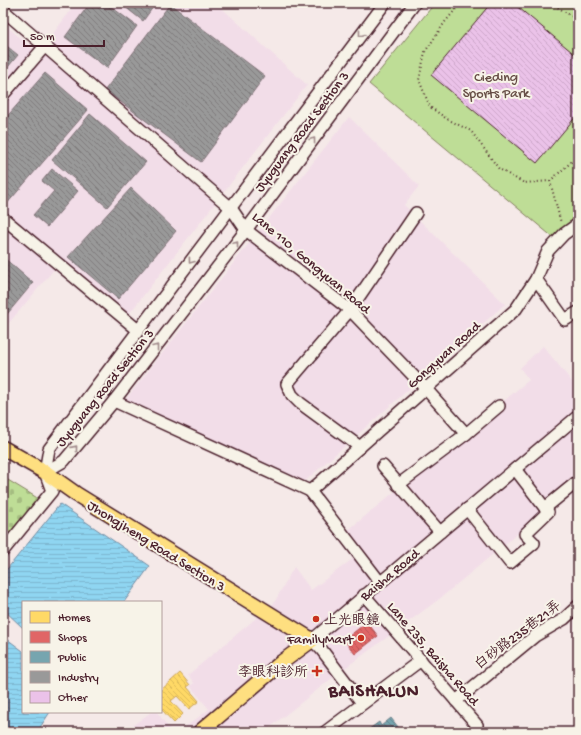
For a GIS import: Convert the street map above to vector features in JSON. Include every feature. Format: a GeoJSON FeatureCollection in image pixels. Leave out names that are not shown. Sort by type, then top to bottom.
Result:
{"type":"FeatureCollection","features":[{"type":"Feature","properties":{"kind":"main road","name":"Jhongjheng Road Section 3"},"geometry":{"type":"LineString","coordinates":[[3,448],[45,472],[76,494],[312,640]]}},
{"type":"Feature","properties":{"kind":"main road","name":"Baisha Road"},"geometry":{"type":"LineString","coordinates":[[200,732],[282,662],[312,640]]}},
{"type":"Feature","properties":{"kind":"street","name":"Jyuguang Road Section 3"},"geometry":{"type":"LineString","coordinates":[[45,472],[49,449],[385,3]]}},
{"type":"Feature","properties":{"kind":"street","name":"Jyuguang Road Section 3"},"geometry":{"type":"LineString","coordinates":[[45,472],[64,461],[114,401],[246,230],[415,3]]}},
{"type":"Feature","properties":{"kind":"street","name":"Lane 110, Gongyuan Road"},"geometry":{"type":"LineString","coordinates":[[3,10],[231,208],[246,230],[350,310],[426,389],[466,434]]}},
{"type":"Feature","properties":{"kind":"street"},"geometry":{"type":"LineString","coordinates":[[3,95],[45,46]]}},
{"type":"Feature","properties":{"kind":"street"},"geometry":{"type":"LineString","coordinates":[[360,447],[300,403],[292,395],[287,384],[350,310],[416,213]]}},
{"type":"Feature","properties":{"kind":"street"},"geometry":{"type":"LineString","coordinates":[[3,218],[138,330]]}},
{"type":"Feature","properties":{"kind":"street","name":"Gongyuan Road"},"geometry":{"type":"LineString","coordinates":[[310,491],[516,309],[536,279],[548,251],[564,234],[578,224]]}},
{"type":"Feature","properties":{"kind":"street"},"geometry":{"type":"LineString","coordinates":[[536,279],[565,320],[578,312]]}},
{"type":"Feature","properties":{"kind":"street"},"geometry":{"type":"LineString","coordinates":[[114,401],[310,491],[380,582]]}},
{"type":"Feature","properties":{"kind":"street"},"geometry":{"type":"LineString","coordinates":[[398,485],[466,434],[499,406]]}},
{"type":"Feature","properties":{"kind":"street","name":"Baisha Road"},"geometry":{"type":"LineString","coordinates":[[312,640],[578,416]]}},
{"type":"Feature","properties":{"kind":"street"},"geometry":{"type":"LineString","coordinates":[[384,466],[398,485],[440,532]]}},
{"type":"Feature","properties":{"kind":"street"},"geometry":{"type":"LineString","coordinates":[[467,509],[510,563],[534,543],[525,534],[548,512],[515,469]]}},
{"type":"Feature","properties":{"kind":"street"},"geometry":{"type":"LineString","coordinates":[[5,546],[52,492],[45,472]]}},
{"type":"Feature","properties":{"kind":"street"},"geometry":{"type":"LineString","coordinates":[[545,508],[578,481]]}},
{"type":"Feature","properties":{"kind":"street","name":"Lane 235, Baisha Road"},"geometry":{"type":"LineString","coordinates":[[364,595],[477,725],[474,732]]}},
{"type":"Feature","properties":{"kind":"street","name":"白砂路235巷21弄"},"geometry":{"type":"LineString","coordinates":[[456,701],[535,636],[564,619],[578,606]]}},
{"type":"Feature","properties":{"kind":"street"},"geometry":{"type":"LineString","coordinates":[[312,640],[321,649],[362,703]]}},
{"type":"Feature","properties":{"kind":"street"},"geometry":{"type":"LineString","coordinates":[[325,732],[421,660]]}},
{"type":"Feature","properties":{"kind":"path"},"geometry":{"type":"LineString","coordinates":[[461,3],[445,22],[425,52],[419,80],[430,107],[447,119],[471,130],[499,169],[524,183],[550,181],[578,156]]}},
{"type":"Feature","properties":{"kind":"path"},"geometry":{"type":"LineString","coordinates":[[551,3],[573,17],[578,22]]}},
{"type":"Feature","properties":{"kind":"path"},"geometry":{"type":"LineString","coordinates":[[550,181],[564,234]]}},
{"type":"Feature","properties":{"kind":"shaded area"},"geometry":{"type":"Polygon","coordinates":[[[76,3],[216,3],[307,85],[129,314],[62,260],[3,330],[3,23],[38,54],[76,3]]]}},
{"type":"Feature","properties":{"kind":"shaded area"},"geometry":{"type":"Polygon","coordinates":[[[349,117],[419,186],[404,205],[505,304],[304,482],[126,399],[349,117]]]}},
{"type":"Feature","properties":{"kind":"shaded area"},"geometry":{"type":"Polygon","coordinates":[[[543,346],[578,389],[578,483],[438,600],[341,671],[264,732],[179,732],[209,709],[190,686],[194,683],[188,675],[274,603],[294,567],[311,590],[354,558],[340,537],[529,380],[520,368],[543,346]]]}},
{"type":"Feature","properties":{"kind":"shaded area"},"geometry":{"type":"Polygon","coordinates":[[[150,713],[158,713],[172,732],[124,732],[150,713]]]}},
{"type":"Feature","properties":{"kind":"green space","name":"Cieding Sports Park"},"geometry":{"type":"Polygon","coordinates":[[[435,3],[578,3],[578,222],[555,239],[369,84],[435,3]]]}},
{"type":"Feature","properties":{"kind":"green space"},"geometry":{"type":"Polygon","coordinates":[[[3,477],[39,499],[3,545],[3,477]]]}},
{"type":"Feature","properties":{"kind":"water"},"geometry":{"type":"Polygon","coordinates":[[[60,504],[150,566],[125,601],[22,601],[22,627],[3,609],[3,574],[60,504]]]}},
{"type":"Feature","properties":{"kind":"water"},"geometry":{"type":"Polygon","coordinates":[[[3,636],[22,650],[22,713],[49,713],[37,732],[3,732],[3,636]]]}},
{"type":"Feature","properties":{"kind":"building: Homes"},"geometry":{"type":"Polygon","coordinates":[[[180,673],[190,685],[187,687],[199,701],[189,709],[177,696],[171,701],[183,714],[174,723],[162,710],[162,689],[180,673]]]}},
{"type":"Feature","properties":{"kind":"building: Shops","name":"FamilyMart"},"geometry":{"type":"Polygon","coordinates":[[[367,622],[378,636],[355,654],[344,640],[367,622]]]}},
{"type":"Feature","properties":{"kind":"building: Public"},"geometry":{"type":"Polygon","coordinates":[[[391,718],[402,732],[369,732],[368,730],[379,722],[381,726],[391,718]]]}},
{"type":"Feature","properties":{"kind":"building: Industry"},"geometry":{"type":"Polygon","coordinates":[[[90,3],[106,3],[137,26],[107,68],[65,37],[90,3]]]}},
{"type":"Feature","properties":{"kind":"building: Industry"},"geometry":{"type":"Polygon","coordinates":[[[120,3],[156,3],[143,21],[120,3]]]}},
{"type":"Feature","properties":{"kind":"building: Industry"},"geometry":{"type":"Polygon","coordinates":[[[170,4],[265,76],[201,162],[105,90],[170,4]]]}},
{"type":"Feature","properties":{"kind":"building: Industry"},"geometry":{"type":"Polygon","coordinates":[[[3,43],[18,55],[3,73],[3,43]]]}},
{"type":"Feature","properties":{"kind":"building: Industry"},"geometry":{"type":"Polygon","coordinates":[[[45,73],[88,110],[5,206],[3,204],[3,121],[45,73]]]}},
{"type":"Feature","properties":{"kind":"building: Industry"},"geometry":{"type":"Polygon","coordinates":[[[90,114],[146,162],[107,207],[52,160],[90,114]]]}},
{"type":"Feature","properties":{"kind":"building: Industry"},"geometry":{"type":"Polygon","coordinates":[[[52,169],[78,191],[47,227],[33,215],[54,191],[42,181],[52,169]]]}},
{"type":"Feature","properties":{"kind":"building: Industry"},"geometry":{"type":"Polygon","coordinates":[[[131,188],[176,231],[118,299],[68,257],[131,188]]]}},
{"type":"Feature","properties":{"kind":"building: Industry"},"geometry":{"type":"Polygon","coordinates":[[[3,257],[33,283],[3,319],[3,257]]]}},
{"type":"Feature","properties":{"kind":"building: Other"},"geometry":{"type":"Polygon","coordinates":[[[491,3],[513,3],[578,57],[578,114],[537,163],[431,75],[491,3]]]}},
{"type":"Feature","properties":{"kind":"place","name":"上光眼鏡"},"geometry":{"type":"Point","coordinates":[316,619]}},
{"type":"Feature","properties":{"kind":"place","name":"FamilyMart"},"geometry":{"type":"Point","coordinates":[361,638]}},
{"type":"Feature","properties":{"kind":"place","name":"李眼科診所"},"geometry":{"type":"Point","coordinates":[317,671]}},
{"type":"Feature","properties":{"kind":"district","name":"BAISHALUN"},"geometry":{"type":"Point","coordinates":[374,690]}}]}
